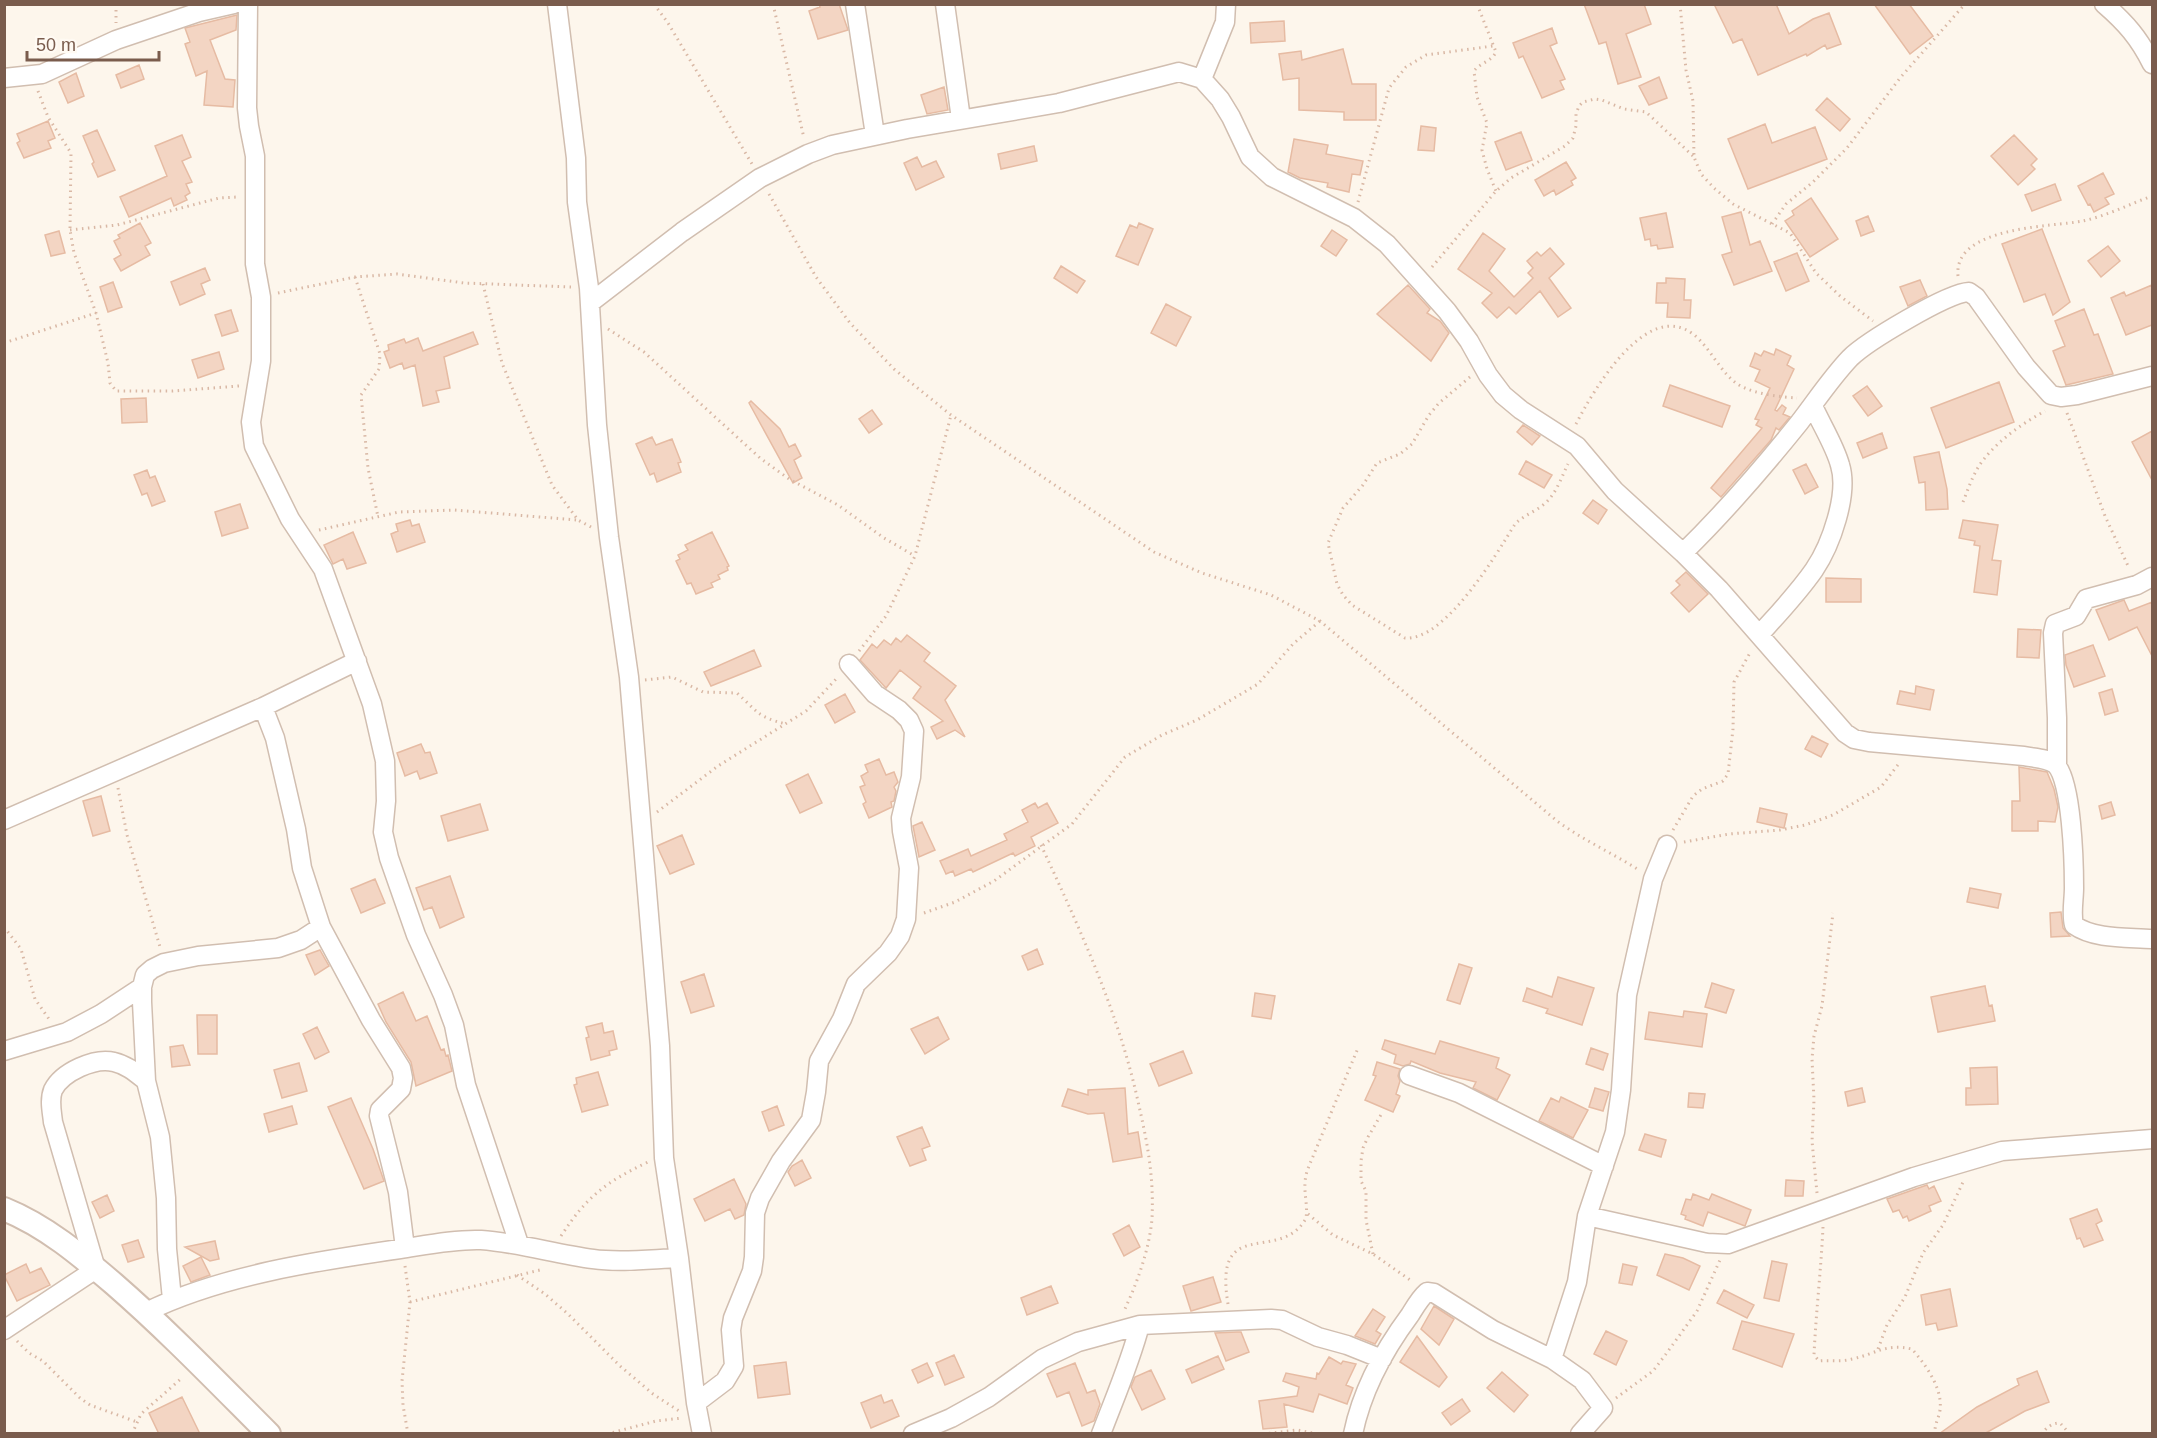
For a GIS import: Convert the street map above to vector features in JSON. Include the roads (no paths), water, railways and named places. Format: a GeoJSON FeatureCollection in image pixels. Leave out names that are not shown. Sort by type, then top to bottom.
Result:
{"type":"FeatureCollection","features":[{"type":"Feature","properties":{"kind":"street"},"geometry":{"type":"LineString","coordinates":[[4,78],[42,74],[116,40],[199,12],[234,4]]}},
{"type":"Feature","properties":{"kind":"street"},"geometry":{"type":"LineString","coordinates":[[248,4],[247,108],[255,156],[255,264],[261,297],[261,362],[251,422],[254,446],[290,519],[323,569],[372,704],[385,761],[386,801],[383,832],[388,858],[416,935],[443,994],[454,1025],[466,1084],[494,1162],[519,1244]]}},
{"type":"Feature","properties":{"kind":"street"},"geometry":{"type":"LineString","coordinates":[[557,4],[576,158],[577,202],[590,303],[597,425],[628,677],[660,1046],[664,1158],[702,1434]]}},
{"type":"Feature","properties":{"kind":"street"},"geometry":{"type":"LineString","coordinates":[[855,4],[875,135]]}},
{"type":"Feature","properties":{"kind":"street"},"geometry":{"type":"LineString","coordinates":[[945,4],[961,119]]}},
{"type":"Feature","properties":{"kind":"street"},"geometry":{"type":"LineString","coordinates":[[1202,79],[1225,22],[1226,4]]}},
{"type":"Feature","properties":{"kind":"street"},"geometry":{"type":"LineString","coordinates":[[2104,4],[2141,42],[2152,64]]}},
{"type":"Feature","properties":{"kind":"street"},"geometry":{"type":"LineString","coordinates":[[590,303],[682,232],[760,178],[808,154],[832,145],[961,119],[1059,103],[1179,72],[1202,79],[1220,99],[1250,157],[1272,177],[1354,218],[1387,244],[1421,280],[1469,341],[1483,367],[1503,394],[1521,410],[1572,443],[1615,491],[1683,553],[1760,634],[1845,733],[1854,739],[1869,742],[2024,756],[2049,760],[2057,765],[2062,774],[2068,799],[2072,841],[2074,925],[2088,932],[2104,935],[2152,939]]}},
{"type":"Feature","properties":{"kind":"street"},"geometry":{"type":"LineString","coordinates":[[1683,553],[1752,481],[1852,356],[1930,306],[1960,292],[1969,292],[1976,297],[2042,386],[2051,395],[2062,400],[2152,376]]}},
{"type":"Feature","properties":{"kind":"street"},"geometry":{"type":"LineString","coordinates":[[1760,634],[1816,568],[1831,536],[1840,508],[1842,487],[1840,465],[1815,403]]}},
{"type":"Feature","properties":{"kind":"street"},"geometry":{"type":"LineString","coordinates":[[2057,765],[2053,633],[2055,624],[2076,616],[2086,599],[2145,581]]}},
{"type":"Feature","properties":{"kind":"street"},"geometry":{"type":"LineString","coordinates":[[4,820],[263,707],[357,661]]}},
{"type":"Feature","properties":{"kind":"street"},"geometry":{"type":"LineString","coordinates":[[696,1403],[725,1381],[734,1366],[731,1330],[733,1318],[752,1271],[755,1213],[760,1198],[781,1161],[810,1120],[819,1061],[842,1019],[856,984],[888,953],[900,936],[906,919],[909,868],[901,818],[910,777],[914,731],[909,720],[899,710],[874,694],[849,664]]}},
{"type":"Feature","properties":{"kind":"street"},"geometry":{"type":"LineString","coordinates":[[263,707],[275,738],[296,829],[302,868],[321,927],[371,1020],[401,1068],[403,1078],[400,1089],[380,1110],[379,1116],[398,1192],[403,1249]]}},
{"type":"Feature","properties":{"kind":"street"},"geometry":{"type":"LineString","coordinates":[[1552,1359],[1577,1282],[1587,1216],[1615,1132],[1621,1090],[1627,995],[1653,879],[1667,845]]}},
{"type":"Feature","properties":{"kind":"street"},"geometry":{"type":"LineString","coordinates":[[172,1299],[160,1137],[146,1081],[142,987],[146,975],[164,963],[209,954],[278,948],[301,940],[321,927]]}},
{"type":"Feature","properties":{"kind":"street"},"geometry":{"type":"LineString","coordinates":[[4,1051],[67,1032],[101,1014],[142,987]]}},
{"type":"Feature","properties":{"kind":"street"},"geometry":{"type":"LineString","coordinates":[[96,1269],[53,1122],[51,1103],[53,1090],[75,1068],[112,1061],[129,1068],[146,1081]]}},
{"type":"Feature","properties":{"kind":"street"},"geometry":{"type":"LineString","coordinates":[[1409,1075],[1459,1093],[1604,1166]]}},
{"type":"Feature","properties":{"kind":"street"},"geometry":{"type":"LineString","coordinates":[[1587,1216],[1707,1243],[1728,1244],[1914,1177],[2002,1151],[2152,1139]]}},
{"type":"Feature","properties":{"kind":"street"},"geometry":{"type":"LineString","coordinates":[[4,1209],[24,1218],[51,1235],[96,1269],[146,1312],[264,1432]]}},
{"type":"Feature","properties":{"kind":"street"},"geometry":{"type":"LineString","coordinates":[[146,1312],[172,1299],[298,1266],[403,1249],[478,1240],[519,1244],[595,1260],[679,1258]]}},
{"type":"Feature","properties":{"kind":"street"},"geometry":{"type":"LineString","coordinates":[[6,1329],[96,1269]]}},
{"type":"Feature","properties":{"kind":"street"},"geometry":{"type":"LineString","coordinates":[[1353,1434],[1366,1391],[1382,1359],[1395,1335],[1427,1292],[1434,1293],[1493,1330],[1552,1359],[1582,1380],[1603,1408],[1580,1434]]}},
{"type":"Feature","properties":{"kind":"street"},"geometry":{"type":"LineString","coordinates":[[913,1434],[951,1418],[989,1397],[1042,1359],[1078,1342],[1140,1325],[1271,1318],[1282,1320],[1310,1334],[1382,1359]]}},
{"type":"Feature","properties":{"kind":"street"},"geometry":{"type":"LineString","coordinates":[[1101,1434],[1112,1402],[1130,1364],[1140,1325]]}}]}
